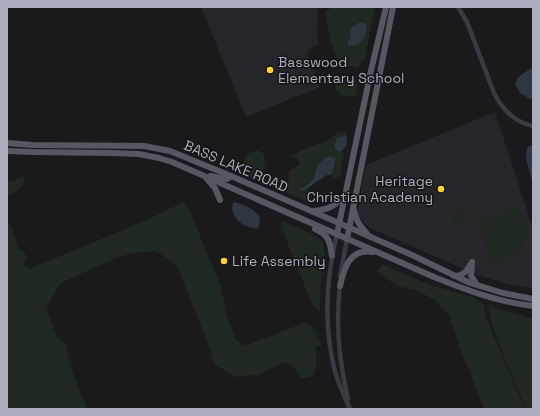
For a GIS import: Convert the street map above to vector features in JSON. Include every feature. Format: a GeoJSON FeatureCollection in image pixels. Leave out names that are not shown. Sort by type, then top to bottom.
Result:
{"type":"FeatureCollection","features":[{"type":"Feature","properties":{"kind":"main road"},"geometry":{"type":"LineString","coordinates":[[337,234],[370,75],[386,7]]}},
{"type":"Feature","properties":{"kind":"main road"},"geometry":{"type":"LineString","coordinates":[[347,239],[393,7]]}},
{"type":"Feature","properties":{"kind":"main road","name":"BASS LAKE ROAD"},"geometry":{"type":"LineString","coordinates":[[7,143],[33,145],[144,146],[170,151],[312,211],[478,286],[503,294],[533,299]]}},
{"type":"Feature","properties":{"kind":"main road","name":"BASS LAKE ROAD"},"geometry":{"type":"LineString","coordinates":[[7,151],[139,154],[159,158],[172,162],[434,277],[498,300],[533,306]]}},
{"type":"Feature","properties":{"kind":"main road"},"geometry":{"type":"LineString","coordinates":[[202,175],[227,179],[231,176]]}},
{"type":"Feature","properties":{"kind":"main road"},"geometry":{"type":"LineString","coordinates":[[202,175],[215,188],[220,200]]}},
{"type":"Feature","properties":{"kind":"main road"},"geometry":{"type":"LineString","coordinates":[[312,211],[330,208],[345,195]]}},
{"type":"Feature","properties":{"kind":"main road"},"geometry":{"type":"LineString","coordinates":[[257,200],[273,211],[320,231],[328,238],[331,244],[332,256]]}},
{"type":"Feature","properties":{"kind":"main road"},"geometry":{"type":"LineString","coordinates":[[353,209],[358,223],[370,237]]}},
{"type":"Feature","properties":{"kind":"main road"},"geometry":{"type":"LineString","coordinates":[[340,286],[349,260],[361,252],[367,251],[382,254]]}},
{"type":"Feature","properties":{"kind":"main road"},"geometry":{"type":"LineString","coordinates":[[454,276],[464,274],[472,262],[470,276],[478,286]]}},
{"type":"Feature","properties":{"kind":"street"},"geometry":{"type":"LineString","coordinates":[[458,7],[467,22],[498,101],[512,116],[533,126]]}},
{"type":"Feature","properties":{"kind":"street"},"geometry":{"type":"LineString","coordinates":[[337,234],[329,277],[329,337],[336,374],[350,409]]}},
{"type":"Feature","properties":{"kind":"street"},"geometry":{"type":"LineString","coordinates":[[347,239],[341,270],[338,319],[339,350],[343,379],[350,409]]}},
{"type":"Feature","properties":{"kind":"shaded area","name":"Basswood Elementary School"},"geometry":{"type":"Polygon","coordinates":[[[201,7],[318,7],[318,45],[309,49],[307,53],[320,87],[246,117],[201,7]]]}},
{"type":"Feature","properties":{"kind":"shaded area"},"geometry":{"type":"Polygon","coordinates":[[[334,7],[374,7],[365,58],[357,68],[339,64],[331,43],[325,11],[334,7]]]}},
{"type":"Feature","properties":{"kind":"shaded area"},"geometry":{"type":"Polygon","coordinates":[[[347,77],[358,84],[355,97],[341,95],[335,89],[337,80],[347,77]]]}},
{"type":"Feature","properties":{"kind":"shaded area","name":"Heritage Christian Academy"},"geometry":{"type":"Polygon","coordinates":[[[495,112],[533,229],[533,288],[507,284],[475,274],[370,228],[357,213],[366,165],[495,112]]]}},
{"type":"Feature","properties":{"kind":"shaded area"},"geometry":{"type":"Polygon","coordinates":[[[346,131],[346,135],[337,138],[339,151],[344,153],[340,176],[334,178],[331,175],[336,162],[316,169],[311,182],[299,191],[307,188],[310,194],[310,201],[308,202],[242,174],[245,155],[257,150],[263,153],[267,165],[259,176],[284,187],[289,179],[289,171],[300,163],[296,157],[290,159],[289,157],[330,139],[337,133],[346,131]]]}},
{"type":"Feature","properties":{"kind":"shaded area"},"geometry":{"type":"Polygon","coordinates":[[[25,177],[22,187],[7,197],[7,182],[25,177]]]}},
{"type":"Feature","properties":{"kind":"shaded area"},"geometry":{"type":"Polygon","coordinates":[[[184,202],[191,214],[220,284],[225,310],[235,338],[244,346],[304,323],[312,326],[313,330],[315,329],[321,345],[316,347],[316,367],[313,376],[301,379],[293,366],[285,362],[257,375],[235,377],[214,364],[209,346],[177,266],[158,252],[152,251],[129,254],[109,261],[61,283],[46,308],[57,337],[66,344],[71,368],[87,409],[7,409],[7,223],[11,225],[18,248],[24,252],[28,259],[23,265],[29,269],[142,222],[184,202]]]}},
{"type":"Feature","properties":{"kind":"shaded area"},"geometry":{"type":"Polygon","coordinates":[[[519,206],[525,232],[522,244],[519,250],[513,255],[506,259],[492,263],[479,224],[480,221],[519,206]]]}},
{"type":"Feature","properties":{"kind":"shaded area"},"geometry":{"type":"Polygon","coordinates":[[[465,210],[469,212],[470,217],[464,221],[456,222],[454,219],[459,212],[465,210]]]}},
{"type":"Feature","properties":{"kind":"shaded area"},"geometry":{"type":"Polygon","coordinates":[[[282,221],[317,236],[323,243],[325,253],[321,282],[320,311],[316,309],[311,302],[282,229],[282,221]]]}},
{"type":"Feature","properties":{"kind":"shaded area"},"geometry":{"type":"Polygon","coordinates":[[[382,264],[425,283],[476,298],[484,305],[485,316],[525,409],[484,409],[461,351],[449,315],[435,300],[416,290],[397,286],[377,272],[382,264]]]}},
{"type":"Feature","properties":{"kind":"shaded area"},"geometry":{"type":"Polygon","coordinates":[[[489,306],[533,319],[533,409],[526,409],[501,350],[490,318],[489,306]]]}},
{"type":"Feature","properties":{"kind":"water"},"geometry":{"type":"Polygon","coordinates":[[[358,23],[366,24],[365,36],[357,45],[349,46],[347,42],[350,38],[351,28],[358,23]]]}},
{"type":"Feature","properties":{"kind":"water"},"geometry":{"type":"Polygon","coordinates":[[[533,67],[533,97],[530,99],[520,93],[515,84],[518,77],[533,67]]]}},
{"type":"Feature","properties":{"kind":"water"},"geometry":{"type":"Polygon","coordinates":[[[346,135],[346,145],[339,152],[335,148],[337,138],[346,135]]]}},
{"type":"Feature","properties":{"kind":"water"},"geometry":{"type":"Polygon","coordinates":[[[533,145],[533,184],[526,159],[527,147],[533,145]]]}},
{"type":"Feature","properties":{"kind":"water"},"geometry":{"type":"Polygon","coordinates":[[[329,156],[335,158],[331,175],[327,175],[307,189],[299,191],[298,190],[310,183],[318,165],[329,156]]]}},
{"type":"Feature","properties":{"kind":"water"},"geometry":{"type":"Polygon","coordinates":[[[235,202],[254,210],[260,222],[258,228],[248,227],[239,222],[233,213],[232,208],[233,203],[235,202]]]}},
{"type":"Feature","properties":{"kind":"place","name":"Basswood Elementary School"},"geometry":{"type":"Point","coordinates":[270,70]}},
{"type":"Feature","properties":{"kind":"place","name":"Heritage Christian Academy"},"geometry":{"type":"Point","coordinates":[441,189]}},
{"type":"Feature","properties":{"kind":"place","name":"Life Assembly"},"geometry":{"type":"Point","coordinates":[224,261]}}]}
